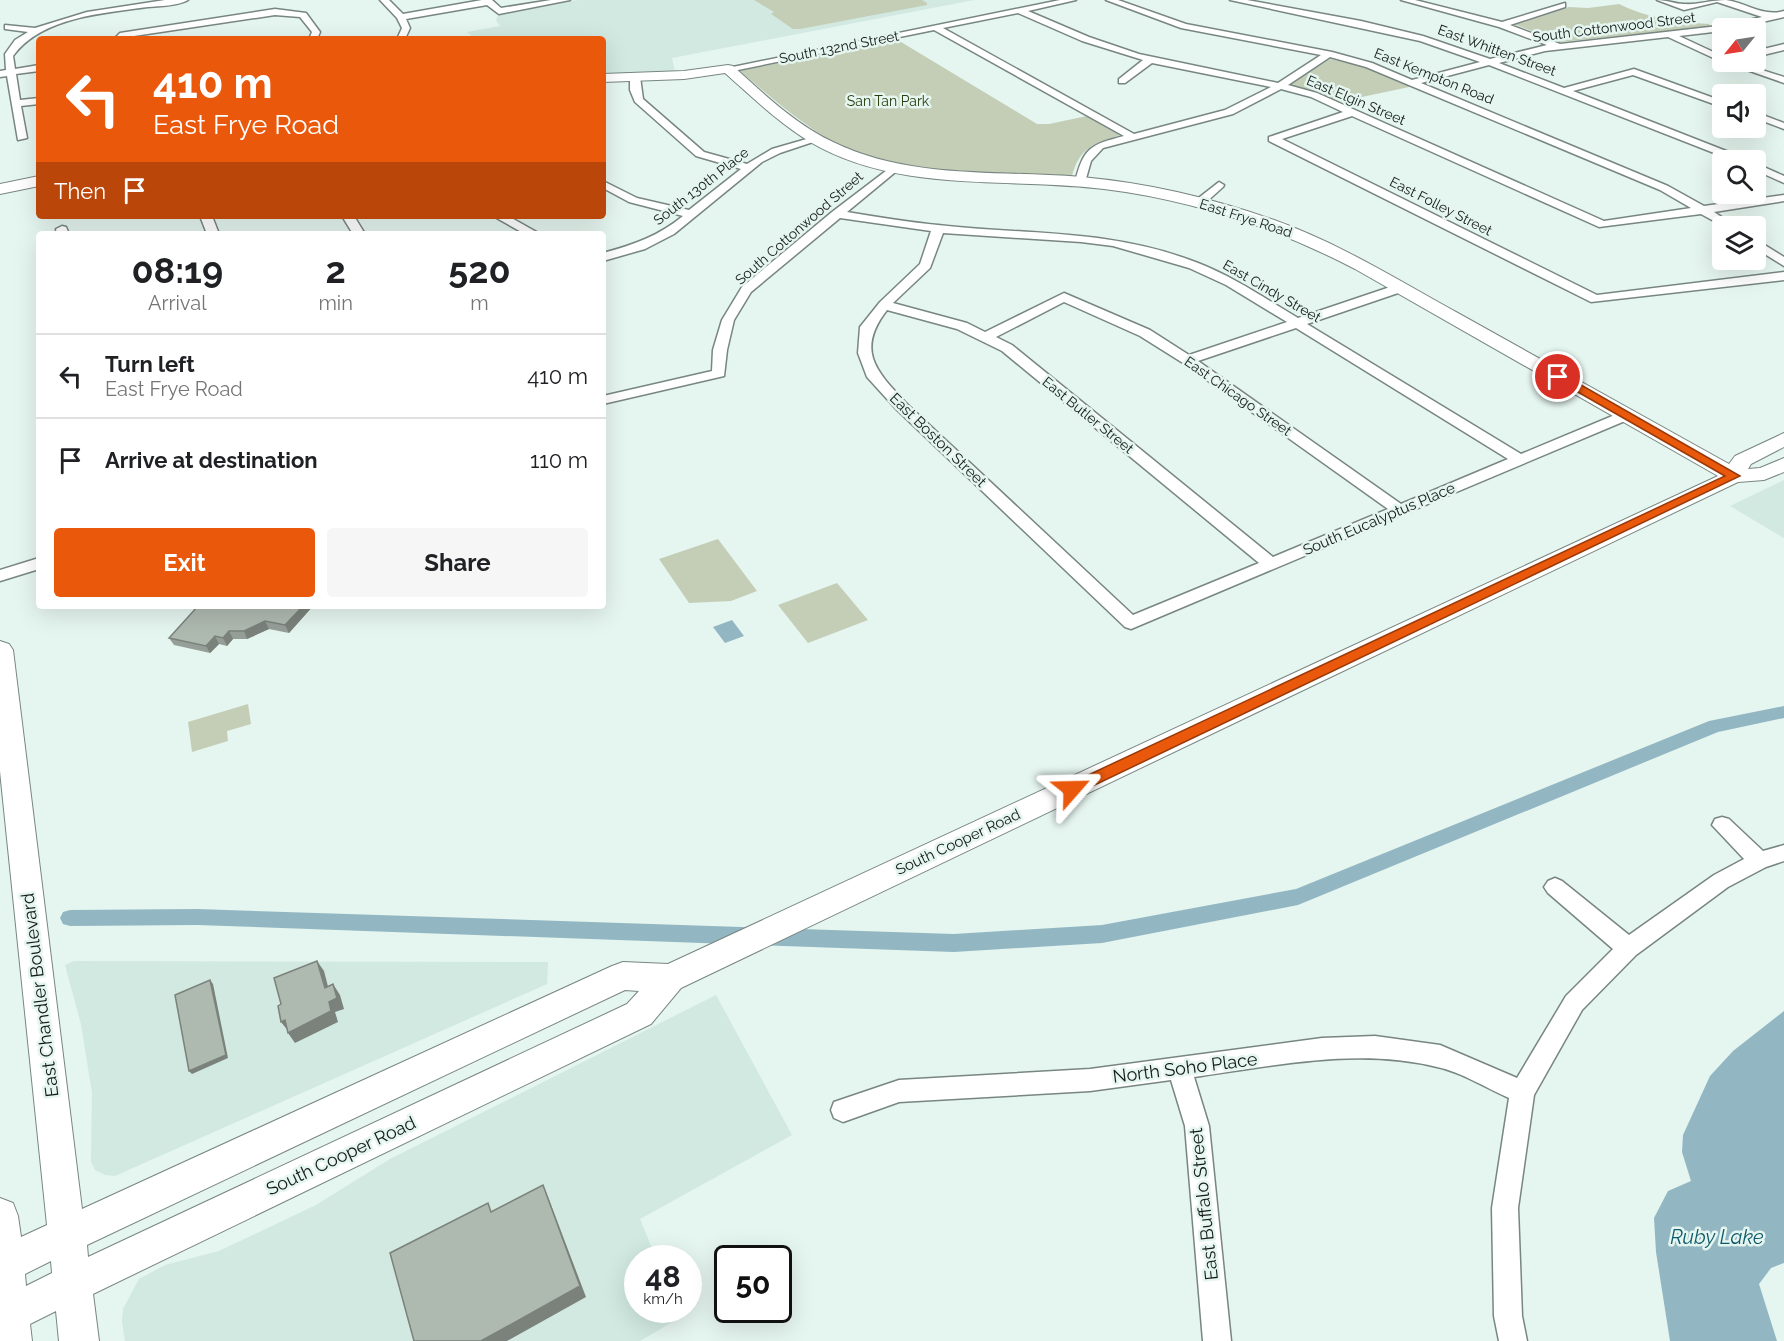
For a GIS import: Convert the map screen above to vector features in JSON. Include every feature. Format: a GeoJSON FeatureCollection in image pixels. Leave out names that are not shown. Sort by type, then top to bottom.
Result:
{"type":"FeatureCollection","features":[{"type":"Feature","properties":{"kind":"main road","name":"South 132nd Street"},"geometry":{"type":"LineString","coordinates":[[606,78],[684,75],[728,69]]}},
{"type":"Feature","properties":{"kind":"main road","name":"East Frye Road"},"geometry":{"type":"LineString","coordinates":[[728,69],[817,140],[854,156],[895,167],[948,175],[1080,182],[1145,191],[1200,202],[1292,232],[1401,288],[1734,476]]}},
{"type":"Feature","properties":{"kind":"main road"},"geometry":{"type":"LineString","coordinates":[[0,189],[36,182]]}},
{"type":"Feature","properties":{"kind":"main road","name":"South Cooper Road"},"geometry":{"type":"LineString","coordinates":[[1734,476],[1742,460],[1784,439]]}},
{"type":"Feature","properties":{"kind":"main road","name":"South Cooper Road"},"geometry":{"type":"LineString","coordinates":[[7,1324],[72,1283],[639,1014],[670,978],[735,946],[1734,476],[1764,474],[1784,464]]}},
{"type":"Feature","properties":{"kind":"main road","name":"East Chandler Boulevard"},"geometry":{"type":"LineString","coordinates":[[0,650],[7,766],[31,924],[79,1341]]}},
{"type":"Feature","properties":{"kind":"main road","name":"South Cooper Road"},"geometry":{"type":"LineString","coordinates":[[2,1265],[623,976],[670,978]]}},
{"type":"Feature","properties":{"kind":"main road"},"geometry":{"type":"LineString","coordinates":[[0,1215],[7,1324]]}},
{"type":"Feature","properties":{"kind":"street"},"geometry":{"type":"LineString","coordinates":[[22,138],[17,103],[5,74],[11,47],[36,31],[78,17],[184,0]]}},
{"type":"Feature","properties":{"kind":"street"},"geometry":{"type":"LineString","coordinates":[[384,0],[401,17],[406,28],[403,36]]}},
{"type":"Feature","properties":{"kind":"street"},"geometry":{"type":"LineString","coordinates":[[401,17],[488,1],[499,11],[566,0]]}},
{"type":"Feature","properties":{"kind":"street","name":"South 132nd Street"},"geometry":{"type":"LineString","coordinates":[[728,69],[1072,0]]}},
{"type":"Feature","properties":{"kind":"street","name":"East Kempton Road"},"geometry":{"type":"LineString","coordinates":[[1110,0],[1184,26],[1329,54],[1369,65],[1664,188],[1714,216]]}},
{"type":"Feature","properties":{"kind":"street","name":"East Whitten Street"},"geometry":{"type":"LineString","coordinates":[[1234,0],[1389,30],[1435,43],[1714,150]]}},
{"type":"Feature","properties":{"kind":"street"},"geometry":{"type":"LineString","coordinates":[[1405,0],[1502,24],[1558,46]]}},
{"type":"Feature","properties":{"kind":"street"},"geometry":{"type":"LineString","coordinates":[[1502,24],[1562,5],[1543,0]]}},
{"type":"Feature","properties":{"kind":"street"},"geometry":{"type":"LineString","coordinates":[[1660,0],[1684,8],[1717,0],[1773,17]]}},
{"type":"Feature","properties":{"kind":"street","name":"East Elgin Street"},"geometry":{"type":"LineString","coordinates":[[1020,11],[1061,31],[1151,59],[1281,85],[1314,95],[1603,225],[1706,211]]}},
{"type":"Feature","properties":{"kind":"street"},"geometry":{"type":"LineString","coordinates":[[120,36],[275,12],[303,15],[316,32],[314,36]]}},
{"type":"Feature","properties":{"kind":"street","name":"South Cottonwood Street"},"geometry":{"type":"LineString","coordinates":[[1414,82],[1558,46],[1727,28],[1784,14]]}},
{"type":"Feature","properties":{"kind":"street"},"geometry":{"type":"LineString","coordinates":[[8,27],[36,31]]}},
{"type":"Feature","properties":{"kind":"street"},"geometry":{"type":"LineString","coordinates":[[936,28],[1134,138]]}},
{"type":"Feature","properties":{"kind":"street"},"geometry":{"type":"LineString","coordinates":[[1668,34],[1712,54]]}},
{"type":"Feature","properties":{"kind":"street"},"geometry":{"type":"LineString","coordinates":[[1766,51],[1784,47]]}},
{"type":"Feature","properties":{"kind":"street"},"geometry":{"type":"LineString","coordinates":[[1080,182],[1086,160],[1099,146],[1229,112],[1281,85],[1329,54]]}},
{"type":"Feature","properties":{"kind":"street"},"geometry":{"type":"LineString","coordinates":[[1122,81],[1151,59]]}},
{"type":"Feature","properties":{"kind":"street"},"geometry":{"type":"LineString","coordinates":[[5,74],[36,69]]}},
{"type":"Feature","properties":{"kind":"street"},"geometry":{"type":"LineString","coordinates":[[1563,91],[1634,72],[1712,100]]}},
{"type":"Feature","properties":{"kind":"street"},"geometry":{"type":"LineString","coordinates":[[1760,72],[1784,80]]}},
{"type":"Feature","properties":{"kind":"street"},"geometry":{"type":"LineString","coordinates":[[635,77],[638,100],[693,149],[711,159],[748,167]]}},
{"type":"Feature","properties":{"kind":"street"},"geometry":{"type":"LineString","coordinates":[[17,103],[36,101]]}},
{"type":"Feature","properties":{"kind":"street","name":"East Folley Street"},"geometry":{"type":"LineString","coordinates":[[1353,112],[1274,139],[1595,299],[1784,276]]}},
{"type":"Feature","properties":{"kind":"street"},"geometry":{"type":"LineString","coordinates":[[1766,120],[1784,126]]}},
{"type":"Feature","properties":{"kind":"street","name":"South 130th Place"},"geometry":{"type":"LineString","coordinates":[[606,256],[655,240],[670,232],[748,167],[768,154],[817,140]]}},
{"type":"Feature","properties":{"kind":"street","name":"South Cottonwood Street"},"geometry":{"type":"LineString","coordinates":[[606,399],[634,390],[686,383],[719,373],[720,350],[728,320],[746,290],[895,167]]}},
{"type":"Feature","properties":{"kind":"street"},"geometry":{"type":"LineString","coordinates":[[1766,171],[1784,180]]}},
{"type":"Feature","properties":{"kind":"street"},"geometry":{"type":"LineString","coordinates":[[1200,202],[1219,185]]}},
{"type":"Feature","properties":{"kind":"street"},"geometry":{"type":"LineString","coordinates":[[606,186],[633,200],[690,214]]}},
{"type":"Feature","properties":{"kind":"street"},"geometry":{"type":"LineString","coordinates":[[1706,211],[1784,198]]}},
{"type":"Feature","properties":{"kind":"street","name":"East Cindy Street"},"geometry":{"type":"LineString","coordinates":[[836,214],[938,229],[1081,238],[1153,252],[1193,265],[1230,282],[1520,460]]}},
{"type":"Feature","properties":{"kind":"street"},"geometry":{"type":"LineString","coordinates":[[505,219],[528,231]]}},
{"type":"Feature","properties":{"kind":"street","name":"East Boston Street"},"geometry":{"type":"LineString","coordinates":[[938,229],[926,265],[884,305],[867,327],[865,353],[874,377],[902,407],[1131,623]]}},
{"type":"Feature","properties":{"kind":"street"},"geometry":{"type":"LineString","coordinates":[[1766,250],[1784,262]]}},
{"type":"Feature","properties":{"kind":"street"},"geometry":{"type":"LineString","coordinates":[[1188,360],[1401,288]]}},
{"type":"Feature","properties":{"kind":"street","name":"East Chicago Street"},"geometry":{"type":"LineString","coordinates":[[987,337],[1064,297],[1145,333],[1188,360],[1401,511]]}},
{"type":"Feature","properties":{"kind":"street","name":"East Butler Street"},"geometry":{"type":"LineString","coordinates":[[884,305],[945,320],[1007,348],[1271,564]]}},
{"type":"Feature","properties":{"kind":"street","name":"South Eucalyptus Place"},"geometry":{"type":"LineString","coordinates":[[1131,623],[1627,415]]}},
{"type":"Feature","properties":{"kind":"street"},"geometry":{"type":"LineString","coordinates":[[0,576],[36,564]]}},
{"type":"Feature","properties":{"kind":"street"},"geometry":{"type":"LineString","coordinates":[[1722,825],[1759,861]]}},
{"type":"Feature","properties":{"kind":"street"},"geometry":{"type":"LineString","coordinates":[[1513,1341],[1508,1316],[1505,1208],[1522,1092],[1574,1003],[1628,948],[1721,881],[1759,861],[1784,853]]}},
{"type":"Feature","properties":{"kind":"street"},"geometry":{"type":"LineString","coordinates":[[1555,887],[1628,948]]}},
{"type":"Feature","properties":{"kind":"street","name":"North Soho Place"},"geometry":{"type":"LineString","coordinates":[[843,1110],[899,1091],[1090,1080],[1322,1049],[1375,1047],[1440,1056],[1522,1092]]}},
{"type":"Feature","properties":{"kind":"street","name":"East Buffalo Street"},"geometry":{"type":"LineString","coordinates":[[1179,1069],[1197,1126],[1217,1341]]}},
{"type":"Feature","properties":{"kind":"shaded area"},"geometry":{"type":"Polygon","coordinates":[[[578,0],[974,0],[672,58],[675,72],[606,75],[606,36],[472,36],[467,32],[500,26],[496,20],[499,13],[578,0]]]}},
{"type":"Feature","properties":{"kind":"shaded area"},"geometry":{"type":"Polygon","coordinates":[[[1784,480],[1784,538],[1730,506],[1784,480]]]}},
{"type":"Feature","properties":{"kind":"shaded area"},"geometry":{"type":"Polygon","coordinates":[[[74,961],[548,962],[547,984],[115,1176],[105,1175],[95,1170],[91,1162],[92,1093],[81,1024],[65,965],[74,961]]]}},
{"type":"Feature","properties":{"kind":"shaded area"},"geometry":{"type":"Polygon","coordinates":[[[716,995],[792,1135],[640,1219],[651,1245],[624,1245],[624,1323],[671,1323],[640,1341],[125,1341],[123,1309],[139,1279],[165,1265],[219,1251],[316,1205],[390,1159],[716,995]]]}},
{"type":"Feature","properties":{"kind":"green space"},"geometry":{"type":"Polygon","coordinates":[[[754,0],[922,0],[927,5],[793,29],[771,14],[774,12],[754,0]]]}},
{"type":"Feature","properties":{"kind":"green space"},"geometry":{"type":"Polygon","coordinates":[[[1619,4],[1651,16],[1709,24],[1710,27],[1560,42],[1514,24],[1569,7],[1588,8],[1619,4]]]}},
{"type":"Feature","properties":{"kind":"green space","name":"San Tan Park"},"geometry":{"type":"Polygon","coordinates":[[[896,39],[1037,124],[1049,124],[1087,116],[1120,135],[1089,148],[1079,159],[1072,176],[987,175],[926,168],[869,156],[844,147],[817,132],[740,71],[896,39]]]}},
{"type":"Feature","properties":{"kind":"green space"},"geometry":{"type":"Polygon","coordinates":[[[1330,59],[1357,65],[1414,86],[1338,102],[1289,84],[1330,59]]]}},
{"type":"Feature","properties":{"kind":"green space"},"geometry":{"type":"Polygon","coordinates":[[[718,539],[757,591],[731,601],[689,603],[659,559],[718,539]]]}},
{"type":"Feature","properties":{"kind":"green space"},"geometry":{"type":"Polygon","coordinates":[[[837,583],[868,620],[808,643],[778,605],[837,583]]]}},
{"type":"Feature","properties":{"kind":"green space"},"geometry":{"type":"Polygon","coordinates":[[[248,704],[251,724],[227,731],[228,741],[192,752],[188,722],[248,704]]]}},
{"type":"Feature","properties":{"kind":"water"},"geometry":{"type":"Polygon","coordinates":[[[732,620],[744,636],[725,643],[713,627],[732,620]]]}},
{"type":"Feature","properties":{"kind":"water","name":"Ruby Lake"},"geometry":{"type":"Polygon","coordinates":[[[1784,1011],[1784,1263],[1771,1268],[1759,1284],[1777,1341],[1670,1341],[1656,1252],[1654,1218],[1668,1191],[1691,1181],[1682,1152],[1683,1135],[1710,1076],[1733,1051],[1784,1011]]]}},
{"type":"Feature","properties":{"kind":"building"},"geometry":{"type":"Polygon","coordinates":[[[195,609],[300,609],[285,625],[265,621],[244,631],[229,631],[223,638],[215,636],[206,646],[169,638],[195,609]]]}},
{"type":"Feature","properties":{"kind":"building"},"geometry":{"type":"Polygon","coordinates":[[[317,961],[325,988],[333,984],[337,998],[329,1002],[331,1011],[288,1033],[285,1020],[281,1022],[278,1006],[281,1004],[274,978],[317,961]]]}},
{"type":"Feature","properties":{"kind":"building"},"geometry":{"type":"Polygon","coordinates":[[[210,980],[226,1055],[189,1071],[175,995],[210,980]]]}},
{"type":"Feature","properties":{"kind":"building"},"geometry":{"type":"Polygon","coordinates":[[[543,1185],[580,1286],[481,1341],[414,1341],[390,1253],[488,1203],[491,1212],[543,1185]]]}},
{"type":"Feature","properties":{"kind":"waterway"},"geometry":{"type":"LineString","coordinates":[[70,918],[197,917],[954,943],[1102,934],[1298,897],[1715,726],[1784,712]]}},
{"type":"Feature","properties":{"kind":"route"},"geometry":{"type":"LineString","coordinates":[[1072,789],[1734,476],[1558,377]]}}]}
